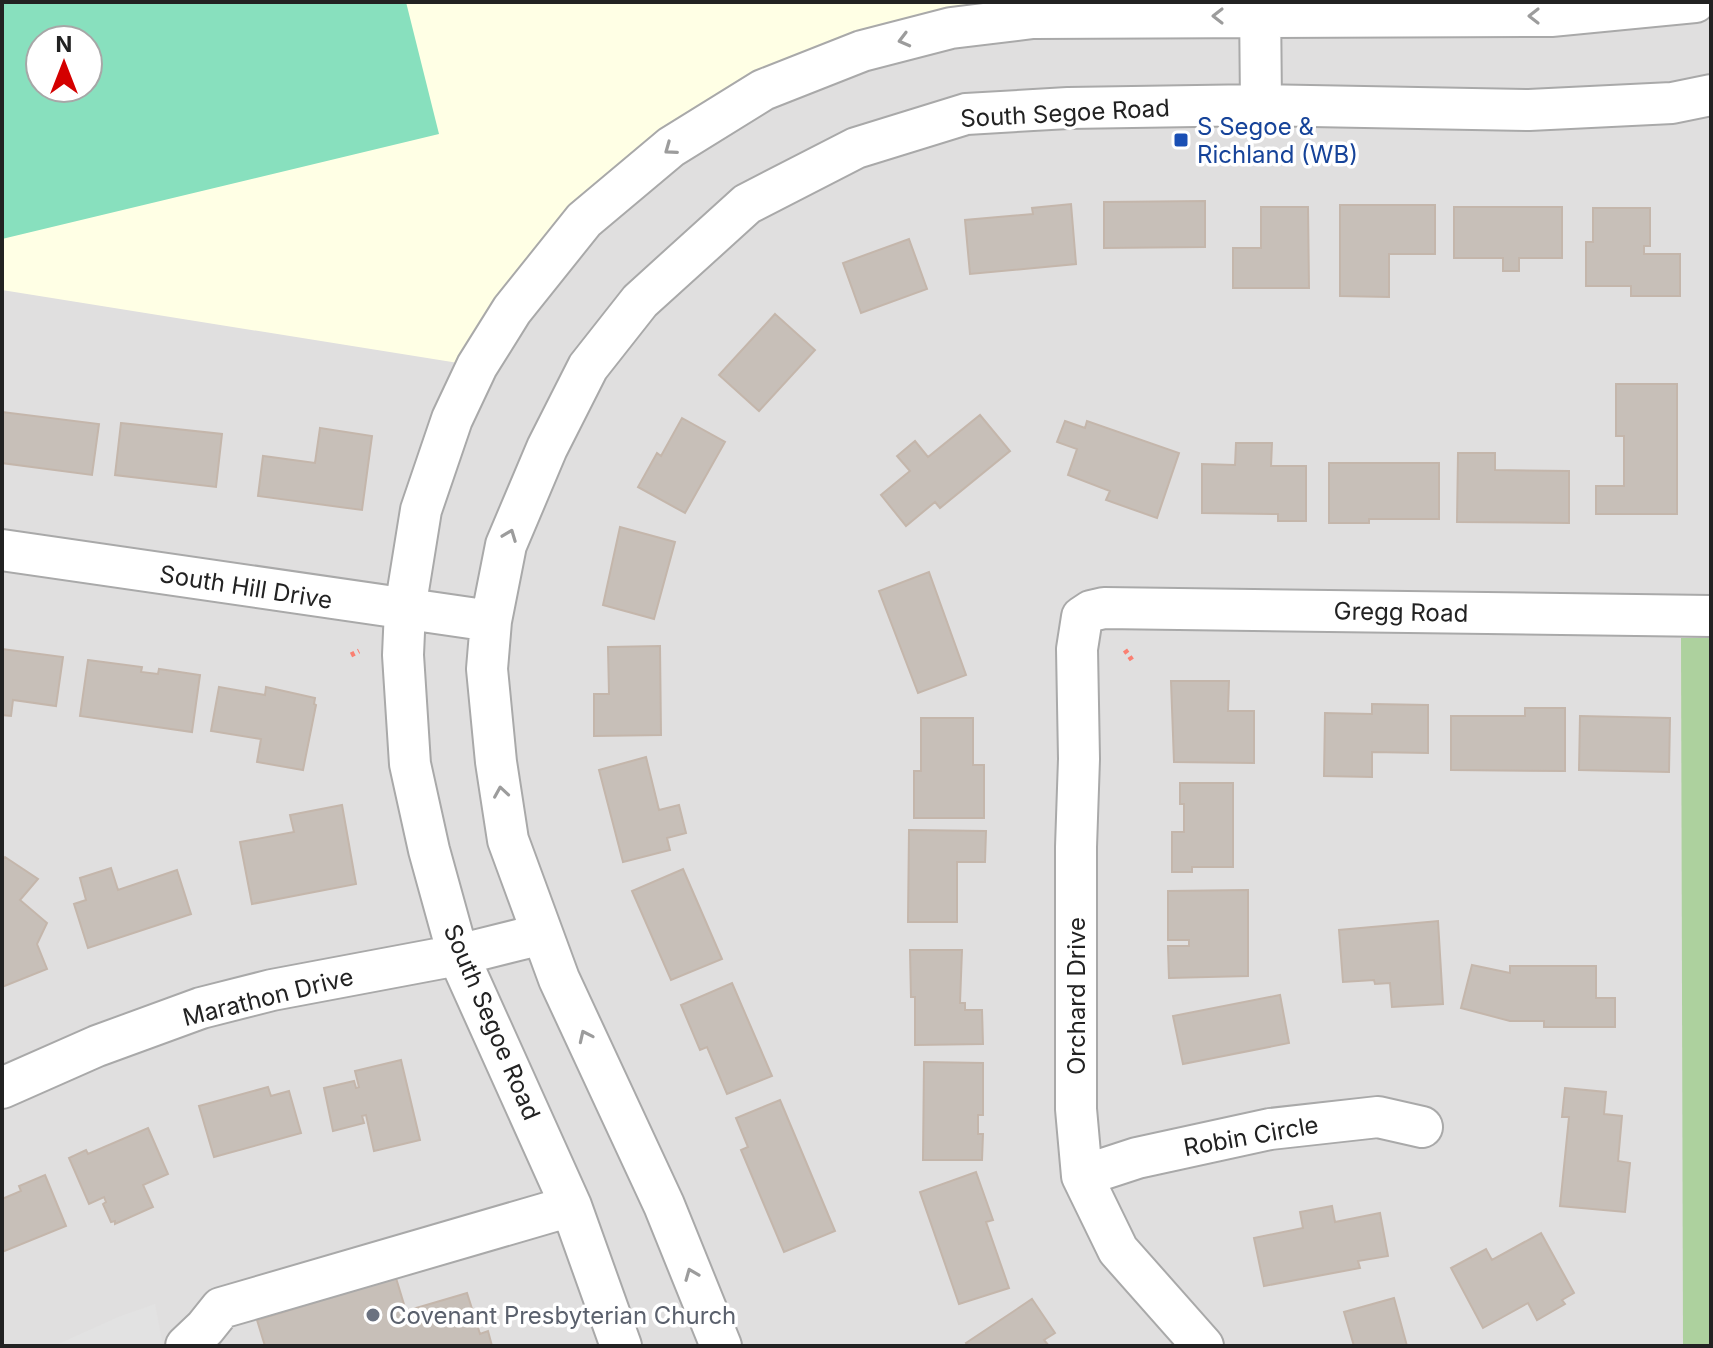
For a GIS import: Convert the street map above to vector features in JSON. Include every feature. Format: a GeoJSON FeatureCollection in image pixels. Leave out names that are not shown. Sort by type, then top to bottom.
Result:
{"type":"FeatureCollection","features":[{"type":"Feature","properties":{"kind":"street","name":"South Segoe Road"},"geometry":{"type":"LineString","coordinates":[[621,1346],[571,1206],[458,955],[429,850],[410,764],[403,655],[405,609],[421,510],[458,406],[477,366],[512,310],[584,220],[671,147],[763,90],[947,15],[1033,18],[1260,9],[1551,16],[1695,2]]}},
{"type":"Feature","properties":{"kind":"street"},"geometry":{"type":"LineString","coordinates":[[1260,9],[1261,105]]}},
{"type":"Feature","properties":{"kind":"street","name":"South Segoe Road"},"geometry":{"type":"LineString","coordinates":[[721,1346],[664,1205],[559,979],[508,840],[496,762],[487,669],[491,621],[506,545],[547,448],[588,367],[640,301],[747,204],[856,148],[966,114],[1068,108],[1261,105],[1529,110],[1672,103],[1711,95]]}},
{"type":"Feature","properties":{"kind":"street","name":"South Hill Drive"},"geometry":{"type":"LineString","coordinates":[[2,550],[491,621]]}},
{"type":"Feature","properties":{"kind":"street","name":"Gregg Road"},"geometry":{"type":"LineString","coordinates":[[1091,611],[1120,608],[1711,616]]}},
{"type":"Feature","properties":{"kind":"street","name":"Orchard Drive"},"geometry":{"type":"LineString","coordinates":[[1091,611],[1082,617],[1077,649],[1076,1109],[1082,1176],[1118,1250],[1203,1346]]}},
{"type":"Feature","properties":{"kind":"street","name":"Marathon Drive"},"geometry":{"type":"LineString","coordinates":[[2,1088],[97,1046],[201,1008],[272,990],[458,955],[542,934]]}},
{"type":"Feature","properties":{"kind":"street","name":"Robin Circle"},"geometry":{"type":"LineString","coordinates":[[1082,1176],[1137,1158],[1270,1129],[1378,1117],[1422,1127]]}},
{"type":"Feature","properties":{"kind":"street"},"geometry":{"type":"LineString","coordinates":[[200,1340],[221,1308],[571,1206]]}},
{"type":"Feature","properties":{"kind":"path"},"geometry":{"type":"LineString","coordinates":[[1125,650],[1134,663]]}},
{"type":"Feature","properties":{"kind":"path"},"geometry":{"type":"LineString","coordinates":[[351,655],[359,651]]}},
{"type":"Feature","properties":{"kind":"shaded area"},"geometry":{"type":"Polygon","coordinates":[[[2,2],[1711,2],[1711,1346],[2,1346],[2,2]]]}},
{"type":"Feature","properties":{"kind":"shaded area"},"geometry":{"type":"Polygon","coordinates":[[[2,2],[1033,2],[951,28],[671,147],[477,366],[2,290],[2,2]]]}},
{"type":"Feature","properties":{"kind":"shaded area"},"geometry":{"type":"Polygon","coordinates":[[[155,1304],[163,1346],[54,1346],[118,1317],[155,1304]]]}},
{"type":"Feature","properties":{"kind":"green space"},"geometry":{"type":"Polygon","coordinates":[[[2,2],[406,2],[439,134],[2,239],[2,2]]]}},
{"type":"Feature","properties":{"kind":"green space"},"geometry":{"type":"Polygon","coordinates":[[[1681,638],[1711,638],[1711,1346],[1683,1346],[1681,638]]]}},
{"type":"Feature","properties":{"kind":"building"},"geometry":{"type":"Polygon","coordinates":[[[1205,201],[1205,247],[1104,248],[1104,202],[1205,201]]]}},
{"type":"Feature","properties":{"kind":"building"},"geometry":{"type":"Polygon","coordinates":[[[1071,204],[1076,264],[970,274],[965,220],[1033,214],[1032,208],[1071,204]]]}},
{"type":"Feature","properties":{"kind":"building"},"geometry":{"type":"Polygon","coordinates":[[[1340,205],[1435,205],[1435,254],[1389,254],[1389,297],[1340,296],[1340,205]]]}},
{"type":"Feature","properties":{"kind":"building"},"geometry":{"type":"Polygon","coordinates":[[[1261,207],[1308,207],[1309,288],[1233,288],[1233,248],[1261,248],[1261,207]]]}},
{"type":"Feature","properties":{"kind":"building"},"geometry":{"type":"Polygon","coordinates":[[[1454,207],[1562,207],[1562,258],[1519,258],[1519,271],[1503,271],[1503,258],[1454,258],[1454,207]]]}},
{"type":"Feature","properties":{"kind":"building"},"geometry":{"type":"Polygon","coordinates":[[[1593,208],[1650,208],[1650,246],[1644,246],[1644,254],[1680,254],[1680,296],[1631,296],[1631,286],[1586,286],[1586,242],[1593,242],[1593,208]]]}},
{"type":"Feature","properties":{"kind":"building"},"geometry":{"type":"Polygon","coordinates":[[[909,239],[927,289],[861,313],[843,263],[909,239]]]}},
{"type":"Feature","properties":{"kind":"building"},"geometry":{"type":"Polygon","coordinates":[[[775,314],[815,350],[759,411],[719,375],[775,314]]]}},
{"type":"Feature","properties":{"kind":"building"},"geometry":{"type":"Polygon","coordinates":[[[1616,384],[1677,384],[1677,514],[1596,514],[1596,486],[1624,486],[1624,436],[1616,436],[1616,384]]]}},
{"type":"Feature","properties":{"kind":"building"},"geometry":{"type":"Polygon","coordinates":[[[2,412],[99,424],[92,475],[2,463],[2,412]]]}},
{"type":"Feature","properties":{"kind":"building"},"geometry":{"type":"Polygon","coordinates":[[[980,415],[1010,451],[940,508],[935,502],[906,526],[881,495],[910,471],[897,456],[915,441],[928,457],[980,415]]]}},
{"type":"Feature","properties":{"kind":"building"},"geometry":{"type":"Polygon","coordinates":[[[682,418],[725,442],[685,513],[638,487],[657,453],[661,456],[682,418]]]}},
{"type":"Feature","properties":{"kind":"building"},"geometry":{"type":"Polygon","coordinates":[[[1065,421],[1085,428],[1087,421],[1179,453],[1157,518],[1106,500],[1110,491],[1068,475],[1077,449],[1057,442],[1065,421]]]}},
{"type":"Feature","properties":{"kind":"building"},"geometry":{"type":"Polygon","coordinates":[[[121,423],[222,434],[216,487],[115,475],[121,423]]]}},
{"type":"Feature","properties":{"kind":"building"},"geometry":{"type":"Polygon","coordinates":[[[320,428],[372,436],[362,510],[258,496],[263,456],[315,463],[320,428]]]}},
{"type":"Feature","properties":{"kind":"building"},"geometry":{"type":"Polygon","coordinates":[[[1236,443],[1272,443],[1271,466],[1306,466],[1306,521],[1278,521],[1278,514],[1202,513],[1202,464],[1235,465],[1236,443]]]}},
{"type":"Feature","properties":{"kind":"building"},"geometry":{"type":"Polygon","coordinates":[[[1458,453],[1495,453],[1495,470],[1569,471],[1569,523],[1457,522],[1458,453]]]}},
{"type":"Feature","properties":{"kind":"building"},"geometry":{"type":"Polygon","coordinates":[[[1329,463],[1439,463],[1439,519],[1369,519],[1369,523],[1329,523],[1329,463]]]}},
{"type":"Feature","properties":{"kind":"building"},"geometry":{"type":"Polygon","coordinates":[[[620,527],[675,542],[654,619],[603,605],[620,527]]]}},
{"type":"Feature","properties":{"kind":"building"},"geometry":{"type":"Polygon","coordinates":[[[929,572],[966,675],[918,693],[879,591],[929,572]]]}},
{"type":"Feature","properties":{"kind":"building"},"geometry":{"type":"Polygon","coordinates":[[[660,646],[661,735],[594,736],[594,694],[609,694],[608,647],[660,646]]]}},
{"type":"Feature","properties":{"kind":"building"},"geometry":{"type":"Polygon","coordinates":[[[2,649],[63,657],[56,706],[13,700],[11,716],[2,715],[2,649]]]}},
{"type":"Feature","properties":{"kind":"building"},"geometry":{"type":"Polygon","coordinates":[[[88,660],[142,667],[141,672],[158,674],[159,669],[200,675],[192,732],[80,716],[88,660]]]}},
{"type":"Feature","properties":{"kind":"building"},"geometry":{"type":"Polygon","coordinates":[[[1171,681],[1229,681],[1228,711],[1254,711],[1254,763],[1174,762],[1171,681]]]}},
{"type":"Feature","properties":{"kind":"building"},"geometry":{"type":"Polygon","coordinates":[[[219,687],[265,695],[266,687],[315,698],[303,770],[257,762],[261,739],[211,731],[219,687]]]}},
{"type":"Feature","properties":{"kind":"building"},"geometry":{"type":"Polygon","coordinates":[[[1372,704],[1428,705],[1428,753],[1372,752],[1372,777],[1324,776],[1325,713],[1372,714],[1372,704]]]}},
{"type":"Feature","properties":{"kind":"building"},"geometry":{"type":"Polygon","coordinates":[[[1525,708],[1565,708],[1565,771],[1451,770],[1451,716],[1525,716],[1525,708]]]}},
{"type":"Feature","properties":{"kind":"building"},"geometry":{"type":"Polygon","coordinates":[[[1580,716],[1670,718],[1669,772],[1579,770],[1580,716]]]}},
{"type":"Feature","properties":{"kind":"building"},"geometry":{"type":"Polygon","coordinates":[[[921,718],[973,718],[973,765],[984,765],[984,818],[914,818],[914,771],[921,771],[921,718]]]}},
{"type":"Feature","properties":{"kind":"building"},"geometry":{"type":"Polygon","coordinates":[[[646,757],[659,810],[679,805],[686,833],[667,838],[670,850],[623,862],[599,770],[646,757]]]}},
{"type":"Feature","properties":{"kind":"building"},"geometry":{"type":"Polygon","coordinates":[[[1180,783],[1233,783],[1233,867],[1192,867],[1192,872],[1172,872],[1172,832],[1184,832],[1180,783]]]}},
{"type":"Feature","properties":{"kind":"building"},"geometry":{"type":"Polygon","coordinates":[[[342,805],[356,884],[252,904],[240,842],[294,832],[290,815],[342,805]]]}},
{"type":"Feature","properties":{"kind":"building"},"geometry":{"type":"Polygon","coordinates":[[[909,830],[986,831],[985,862],[957,862],[957,922],[908,922],[909,830]]]}},
{"type":"Feature","properties":{"kind":"building"},"geometry":{"type":"Polygon","coordinates":[[[5,857],[38,879],[20,900],[47,923],[37,944],[47,969],[2,987],[2,861],[5,857]]]}},
{"type":"Feature","properties":{"kind":"building"},"geometry":{"type":"Polygon","coordinates":[[[111,868],[118,890],[177,870],[191,914],[88,948],[74,904],[86,900],[80,878],[111,868]]]}},
{"type":"Feature","properties":{"kind":"building"},"geometry":{"type":"Polygon","coordinates":[[[683,869],[722,959],[671,980],[632,891],[683,869]]]}},
{"type":"Feature","properties":{"kind":"building"},"geometry":{"type":"Polygon","coordinates":[[[1248,890],[1248,976],[1169,978],[1168,946],[1189,946],[1189,940],[1168,940],[1168,891],[1248,890]]]}},
{"type":"Feature","properties":{"kind":"building"},"geometry":{"type":"Polygon","coordinates":[[[1438,921],[1443,1004],[1392,1007],[1390,983],[1375,984],[1374,980],[1343,982],[1339,930],[1438,921]]]}},
{"type":"Feature","properties":{"kind":"building"},"geometry":{"type":"Polygon","coordinates":[[[910,950],[962,950],[960,1003],[965,1003],[965,1010],[982,1010],[983,1044],[915,1045],[915,997],[911,997],[910,950]]]}},
{"type":"Feature","properties":{"kind":"building"},"geometry":{"type":"Polygon","coordinates":[[[1472,965],[1510,973],[1510,966],[1596,966],[1596,998],[1615,998],[1615,1027],[1544,1027],[1544,1021],[1510,1021],[1461,1008],[1472,965]]]}},
{"type":"Feature","properties":{"kind":"building"},"geometry":{"type":"Polygon","coordinates":[[[732,983],[772,1076],[727,1094],[707,1047],[700,1050],[681,1005],[732,983]]]}},
{"type":"Feature","properties":{"kind":"building"},"geometry":{"type":"Polygon","coordinates":[[[1280,995],[1289,1043],[1183,1064],[1173,1016],[1280,995]]]}},
{"type":"Feature","properties":{"kind":"building"},"geometry":{"type":"Polygon","coordinates":[[[401,1060],[420,1140],[374,1151],[366,1115],[362,1116],[364,1123],[333,1131],[324,1088],[354,1081],[356,1088],[359,1087],[355,1071],[401,1060]]]}},
{"type":"Feature","properties":{"kind":"building"},"geometry":{"type":"Polygon","coordinates":[[[924,1062],[983,1063],[983,1115],[978,1115],[978,1134],[983,1134],[982,1160],[923,1160],[924,1062]]]}},
{"type":"Feature","properties":{"kind":"building"},"geometry":{"type":"Polygon","coordinates":[[[268,1087],[271,1096],[289,1091],[301,1133],[214,1157],[199,1106],[268,1087]]]}},
{"type":"Feature","properties":{"kind":"building"},"geometry":{"type":"Polygon","coordinates":[[[1565,1088],[1606,1092],[1604,1114],[1622,1116],[1618,1161],[1630,1163],[1625,1212],[1560,1206],[1569,1117],[1562,1117],[1565,1088]]]}},
{"type":"Feature","properties":{"kind":"building"},"geometry":{"type":"Polygon","coordinates":[[[780,1100],[835,1231],[784,1252],[741,1150],[748,1147],[736,1118],[780,1100]]]}},
{"type":"Feature","properties":{"kind":"building"},"geometry":{"type":"Polygon","coordinates":[[[148,1128],[168,1174],[143,1185],[153,1207],[115,1224],[115,1221],[111,1222],[103,1204],[106,1202],[104,1197],[89,1204],[69,1158],[86,1150],[88,1154],[148,1128]]]}},
{"type":"Feature","properties":{"kind":"building"},"geometry":{"type":"Polygon","coordinates":[[[976,1172],[993,1220],[986,1222],[1009,1288],[959,1304],[920,1192],[976,1172]]]}},
{"type":"Feature","properties":{"kind":"building"},"geometry":{"type":"Polygon","coordinates":[[[45,1175],[66,1226],[2,1252],[2,1199],[21,1191],[19,1186],[45,1175]]]}},
{"type":"Feature","properties":{"kind":"building"},"geometry":{"type":"Polygon","coordinates":[[[1332,1206],[1335,1222],[1380,1213],[1388,1256],[1358,1261],[1360,1268],[1264,1286],[1254,1238],[1303,1228],[1300,1212],[1332,1206]]]}},
{"type":"Feature","properties":{"kind":"building"},"geometry":{"type":"Polygon","coordinates":[[[1541,1233],[1574,1293],[1562,1300],[1565,1304],[1537,1320],[1528,1303],[1483,1328],[1451,1268],[1486,1249],[1492,1260],[1541,1233]]]}},
{"type":"Feature","properties":{"kind":"building","name":"Covenant Presbyterian Church"},"geometry":{"type":"Polygon","coordinates":[[[396,1278],[406,1311],[467,1293],[480,1334],[488,1331],[492,1346],[265,1346],[257,1320],[396,1278]]]}},
{"type":"Feature","properties":{"kind":"building"},"geometry":{"type":"Polygon","coordinates":[[[1394,1298],[1407,1346],[1354,1346],[1344,1312],[1394,1298]]]}},
{"type":"Feature","properties":{"kind":"building"},"geometry":{"type":"Polygon","coordinates":[[[1032,1299],[1055,1333],[1044,1340],[1049,1346],[968,1346],[966,1343],[1032,1299]]]}},
{"type":"Feature","properties":{"kind":"place","name":"S Segoe & Richland (WB)"},"geometry":{"type":"Point","coordinates":[1181,140]}},
{"type":"Feature","properties":{"kind":"place","name":"Covenant Presbyterian Church"},"geometry":{"type":"Point","coordinates":[373,1315]}}]}
